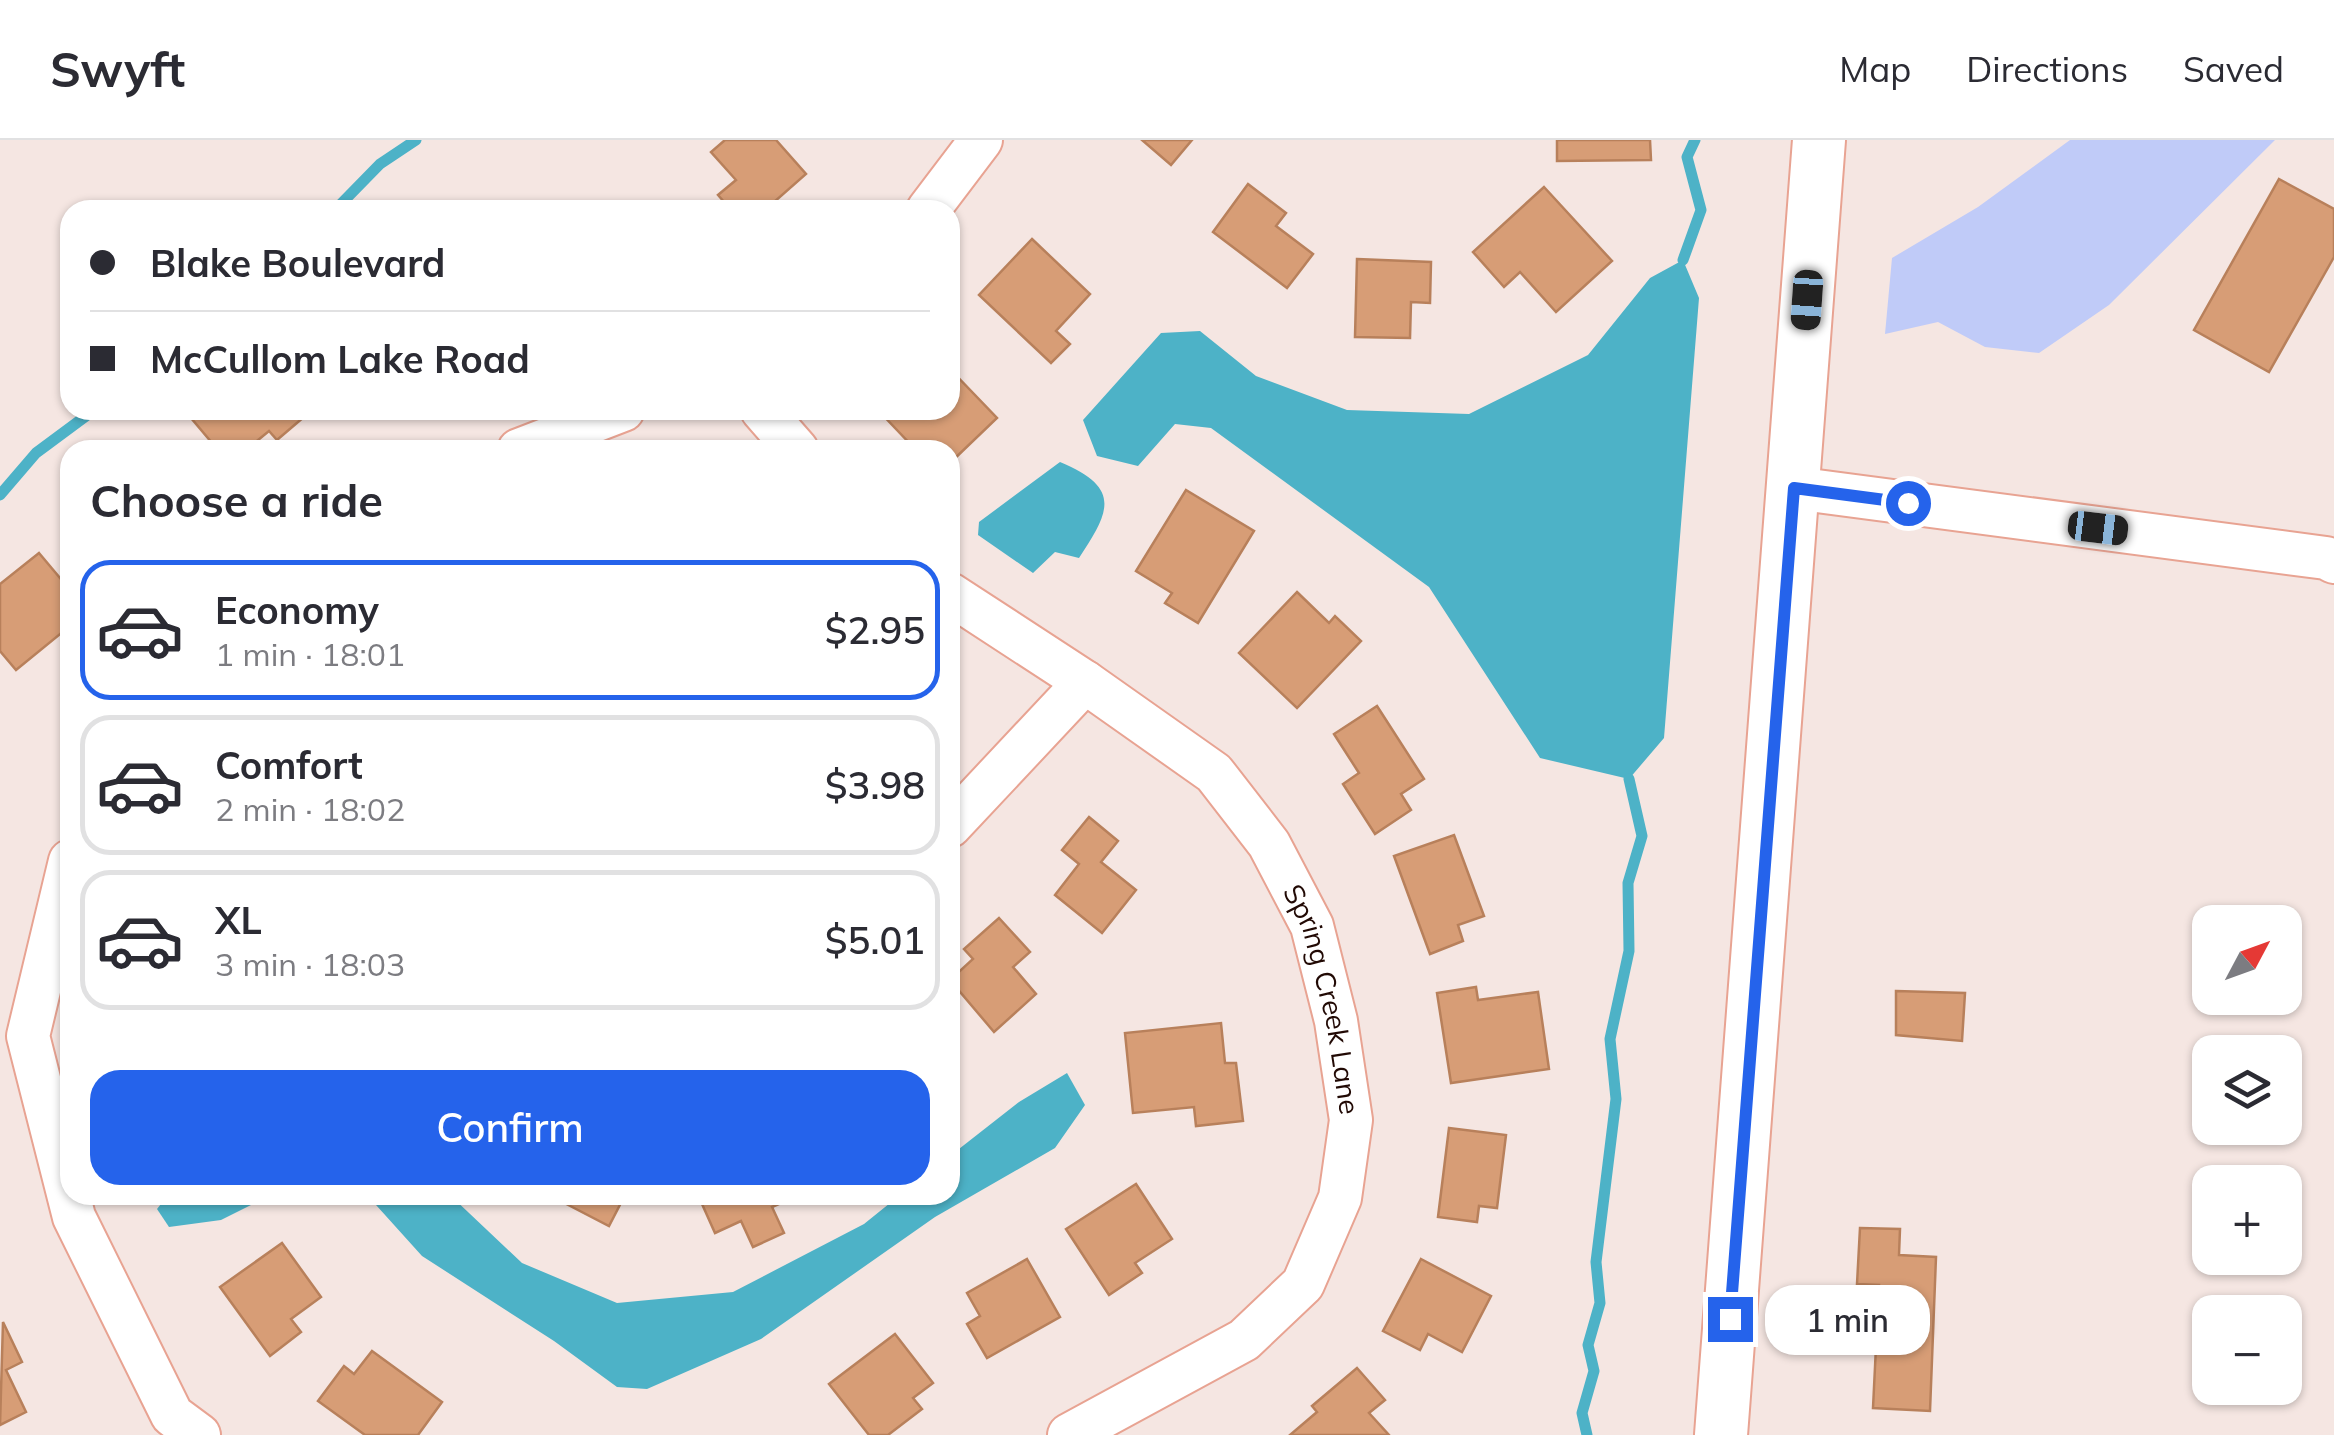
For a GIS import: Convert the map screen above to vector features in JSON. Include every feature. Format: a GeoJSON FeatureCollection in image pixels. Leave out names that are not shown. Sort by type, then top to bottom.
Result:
{"type":"FeatureCollection","features":[{"type":"Feature","properties":{"kind":"street"},"geometry":{"type":"LineString","coordinates":[[936,200],[981,140]]}},
{"type":"Feature","properties":{"kind":"street"},"geometry":{"type":"LineString","coordinates":[[1720,1435],[1818,140]]}},
{"type":"Feature","properties":{"kind":"street"},"geometry":{"type":"LineString","coordinates":[[545,440],[597,420]]}},
{"type":"Feature","properties":{"kind":"street"},"geometry":{"type":"LineString","coordinates":[[771,420],[788,440]]}},
{"type":"Feature","properties":{"kind":"street"},"geometry":{"type":"LineString","coordinates":[[1794,488],[2306,555],[2334,562]]}},
{"type":"Feature","properties":{"kind":"street","name":"Spring Creek Lane"},"geometry":{"type":"LineString","coordinates":[[960,601],[1085,682],[1214,774],[1269,844],[1312,926],[1336,1021],[1350,1120],[1340,1198],[1303,1284],[1244,1340],[1069,1435]]}},
{"type":"Feature","properties":{"kind":"street"},"geometry":{"type":"LineString","coordinates":[[960,815],[1085,682]]}},
{"type":"Feature","properties":{"kind":"street"},"geometry":{"type":"LineString","coordinates":[[60,892],[14,1036],[60,1175]]}},
{"type":"Feature","properties":{"kind":"street"},"geometry":{"type":"LineString","coordinates":[[70,1205],[173,1428]]}},
{"type":"Feature","properties":{"kind":"shaded area"},"geometry":{"type":"Polygon","coordinates":[[[2070,140],[2275,140],[2109,305],[2039,353],[1985,347],[1938,322],[1885,334],[1892,258],[1978,207],[2070,140]]]}},
{"type":"Feature","properties":{"kind":"shaded area"},"geometry":{"type":"Polygon","coordinates":[[[1683,260],[1699,298],[1664,738],[1629,779],[1540,758],[1429,587],[1211,428],[1175,424],[1138,466],[1097,456],[1083,420],[1161,333],[1200,331],[1256,376],[1347,410],[1469,414],[1588,355],[1650,278],[1683,260]]]}},
{"type":"Feature","properties":{"kind":"shaded area"},"geometry":{"type":"Polygon","coordinates":[[[1060,462],[1093,481],[1101,491],[1103,514],[1079,558],[1055,552],[1033,573],[978,535],[979,522],[1060,462]]]}},
{"type":"Feature","properties":{"kind":"shaded area"},"geometry":{"type":"Polygon","coordinates":[[[1067,1073],[1085,1105],[1055,1148],[960,1203],[960,1148],[1019,1102],[1067,1073]]]}},
{"type":"Feature","properties":{"kind":"shaded area"},"geometry":{"type":"Polygon","coordinates":[[[160,1205],[251,1205],[221,1220],[169,1227],[157,1209],[160,1205]]]}},
{"type":"Feature","properties":{"kind":"shaded area"},"geometry":{"type":"Polygon","coordinates":[[[376,1205],[461,1205],[522,1263],[617,1303],[733,1292],[864,1224],[888,1205],[956,1205],[761,1339],[647,1389],[617,1387],[554,1341],[422,1256],[376,1205]]]}},
{"type":"Feature","properties":{"kind":"building"},"geometry":{"type":"Polygon","coordinates":[[[725,140],[776,140],[806,174],[776,200],[722,200],[718,195],[736,180],[711,152],[725,140]]]}},
{"type":"Feature","properties":{"kind":"building"},"geometry":{"type":"Polygon","coordinates":[[[1142,140],[1192,140],[1171,165],[1142,140]]]}},
{"type":"Feature","properties":{"kind":"building"},"geometry":{"type":"Polygon","coordinates":[[[1557,140],[1650,140],[1651,160],[1557,161],[1557,140]]]}},
{"type":"Feature","properties":{"kind":"building"},"geometry":{"type":"Polygon","coordinates":[[[2279,179],[2334,209],[2334,257],[2269,372],[2194,330],[2279,179]]]}},
{"type":"Feature","properties":{"kind":"building"},"geometry":{"type":"Polygon","coordinates":[[[1248,184],[1286,213],[1276,226],[1313,254],[1287,288],[1213,232],[1248,184]]]}},
{"type":"Feature","properties":{"kind":"building"},"geometry":{"type":"Polygon","coordinates":[[[1544,187],[1612,261],[1556,312],[1520,272],[1504,287],[1473,252],[1544,187]]]}},
{"type":"Feature","properties":{"kind":"building"},"geometry":{"type":"Polygon","coordinates":[[[1032,239],[1090,294],[1056,331],[1070,344],[1051,363],[979,295],[1032,239]]]}},
{"type":"Feature","properties":{"kind":"building"},"geometry":{"type":"Polygon","coordinates":[[[1357,259],[1431,262],[1430,303],[1411,302],[1410,338],[1355,337],[1357,259]]]}},
{"type":"Feature","properties":{"kind":"building"},"geometry":{"type":"Polygon","coordinates":[[[960,379],[997,418],[960,453],[960,440],[906,440],[888,420],[960,420],[960,379]]]}},
{"type":"Feature","properties":{"kind":"building"},"geometry":{"type":"Polygon","coordinates":[[[193,420],[300,420],[277,440],[269,431],[258,440],[210,440],[193,420]]]}},
{"type":"Feature","properties":{"kind":"building"},"geometry":{"type":"Polygon","coordinates":[[[1186,490],[1254,531],[1198,623],[1165,603],[1172,593],[1136,571],[1186,490]]]}},
{"type":"Feature","properties":{"kind":"building"},"geometry":{"type":"Polygon","coordinates":[[[39,553],[60,578],[60,634],[16,670],[0,651],[0,584],[39,553]]]}},
{"type":"Feature","properties":{"kind":"building"},"geometry":{"type":"Polygon","coordinates":[[[1297,592],[1329,623],[1335,616],[1361,641],[1297,708],[1239,653],[1297,592]]]}},
{"type":"Feature","properties":{"kind":"building"},"geometry":{"type":"Polygon","coordinates":[[[1377,706],[1424,779],[1401,794],[1411,810],[1375,834],[1343,784],[1359,773],[1334,734],[1377,706]]]}},
{"type":"Feature","properties":{"kind":"building"},"geometry":{"type":"Polygon","coordinates":[[[1089,817],[1118,841],[1101,862],[1136,890],[1102,933],[1055,895],[1079,864],[1062,850],[1089,817]]]}},
{"type":"Feature","properties":{"kind":"building"},"geometry":{"type":"Polygon","coordinates":[[[1454,835],[1484,916],[1458,925],[1463,941],[1430,954],[1394,856],[1454,835]]]}},
{"type":"Feature","properties":{"kind":"building"},"geometry":{"type":"Polygon","coordinates":[[[999,918],[1030,952],[1013,967],[1036,994],[994,1032],[960,992],[960,971],[973,959],[964,949],[999,918]]]}},
{"type":"Feature","properties":{"kind":"building"},"geometry":{"type":"Polygon","coordinates":[[[1476,987],[1478,1000],[1538,992],[1549,1069],[1451,1083],[1437,993],[1476,987]]]}},
{"type":"Feature","properties":{"kind":"building"},"geometry":{"type":"Polygon","coordinates":[[[1896,991],[1965,993],[1962,1041],[1896,1035],[1896,991]]]}},
{"type":"Feature","properties":{"kind":"building"},"geometry":{"type":"Polygon","coordinates":[[[1221,1023],[1225,1063],[1236,1063],[1243,1121],[1196,1126],[1194,1107],[1133,1113],[1125,1033],[1221,1023]]]}},
{"type":"Feature","properties":{"kind":"building"},"geometry":{"type":"Polygon","coordinates":[[[1449,1128],[1506,1135],[1497,1208],[1479,1206],[1477,1222],[1438,1217],[1449,1128]]]}},
{"type":"Feature","properties":{"kind":"building"},"geometry":{"type":"Polygon","coordinates":[[[1136,1184],[1172,1239],[1135,1263],[1142,1273],[1109,1295],[1066,1229],[1136,1184]]]}},
{"type":"Feature","properties":{"kind":"building"},"geometry":{"type":"Polygon","coordinates":[[[568,1205],[620,1205],[609,1226],[568,1205]]]}},
{"type":"Feature","properties":{"kind":"building"},"geometry":{"type":"Polygon","coordinates":[[[702,1205],[776,1205],[772,1207],[784,1233],[753,1247],[741,1221],[715,1233],[702,1205]]]}},
{"type":"Feature","properties":{"kind":"building"},"geometry":{"type":"Polygon","coordinates":[[[1860,1228],[1900,1229],[1899,1255],[1936,1257],[1930,1411],[1873,1408],[1879,1285],[1857,1284],[1860,1228]]]}},
{"type":"Feature","properties":{"kind":"building"},"geometry":{"type":"Polygon","coordinates":[[[282,1243],[321,1297],[291,1319],[301,1332],[270,1356],[220,1287],[282,1243]]]}},
{"type":"Feature","properties":{"kind":"building"},"geometry":{"type":"Polygon","coordinates":[[[1027,1259],[1060,1317],[987,1358],[967,1324],[980,1316],[967,1293],[1027,1259]]]}},
{"type":"Feature","properties":{"kind":"building"},"geometry":{"type":"Polygon","coordinates":[[[1421,1259],[1491,1296],[1462,1352],[1428,1334],[1420,1350],[1383,1331],[1421,1259]]]}},
{"type":"Feature","properties":{"kind":"building"},"geometry":{"type":"Polygon","coordinates":[[[3,1322],[22,1362],[6,1370],[26,1412],[0,1425],[3,1322]]]}},
{"type":"Feature","properties":{"kind":"building"},"geometry":{"type":"Polygon","coordinates":[[[895,1334],[933,1383],[913,1398],[922,1409],[888,1435],[869,1435],[829,1384],[895,1334]]]}},
{"type":"Feature","properties":{"kind":"building"},"geometry":{"type":"Polygon","coordinates":[[[372,1351],[442,1402],[418,1435],[365,1435],[318,1401],[344,1366],[354,1374],[372,1351]]]}},
{"type":"Feature","properties":{"kind":"building"},"geometry":{"type":"Polygon","coordinates":[[[1357,1368],[1385,1400],[1369,1413],[1389,1435],[1290,1435],[1317,1412],[1312,1406],[1357,1368]]]}},
{"type":"Feature","properties":{"kind":"waterway"},"geometry":{"type":"LineString","coordinates":[[345,200],[380,164],[416,140]]}},
{"type":"Feature","properties":{"kind":"waterway"},"geometry":{"type":"LineString","coordinates":[[1683,260],[1701,210],[1687,157],[1695,140]]}},
{"type":"Feature","properties":{"kind":"waterway"},"geometry":{"type":"LineString","coordinates":[[0,495],[36,453],[81,420]]}},
{"type":"Feature","properties":{"kind":"waterway"},"geometry":{"type":"LineString","coordinates":[[1587,1435],[1582,1413],[1594,1371],[1588,1345],[1600,1303],[1596,1262],[1616,1099],[1610,1039],[1629,951],[1628,883],[1642,836],[1629,779]]}},
{"type":"Feature","properties":{"kind":"route"},"geometry":{"type":"LineString","coordinates":[[1730,1319],[1794,488],[1908,503]]}}]}
